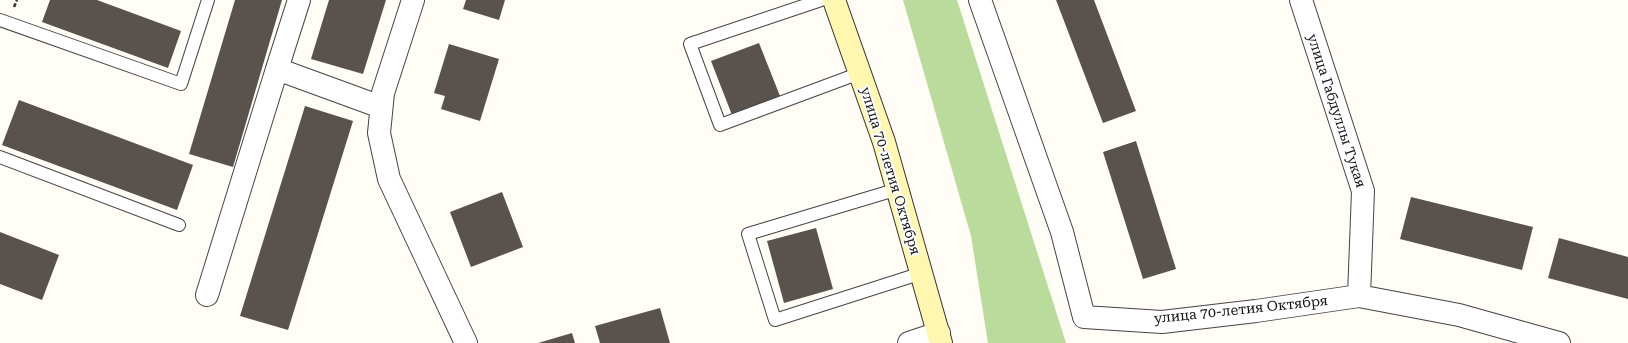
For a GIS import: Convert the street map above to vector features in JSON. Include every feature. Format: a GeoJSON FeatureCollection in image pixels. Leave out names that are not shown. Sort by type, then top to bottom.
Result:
{"type":"FeatureCollection","features":[{"type":"Feature","properties":{"kind":"main road","name":"улица 70-летия Октября"},"geometry":{"type":"LineString","coordinates":[[834,0],[884,142],[940,338]]}},
{"type":"Feature","properties":{"kind":"street"},"geometry":{"type":"LineString","coordinates":[[207,295],[298,0]]}},
{"type":"Feature","properties":{"kind":"street"},"geometry":{"type":"LineString","coordinates":[[413,0],[383,93],[379,133],[389,179],[466,343]]}},
{"type":"Feature","properties":{"kind":"street","name":"улица 70-летия Октября"},"geometry":{"type":"LineString","coordinates":[[980,0],[1062,232],[1084,317],[1162,322],[1256,311],[1359,296],[1459,315],[1559,343]]}},
{"type":"Feature","properties":{"kind":"street","name":"улица Габдуллы Тукая"},"geometry":{"type":"LineString","coordinates":[[1301,0],[1363,191],[1359,296]]}},
{"type":"Feature","properties":{"kind":"street"},"geometry":{"type":"LineString","coordinates":[[277,69],[381,107]]}},
{"type":"Feature","properties":{"kind":"street"},"geometry":{"type":"LineString","coordinates":[[910,343],[940,338]]}},
{"type":"Feature","properties":{"kind":"lane"},"geometry":{"type":"LineString","coordinates":[[0,20],[181,84],[208,0]]}},
{"type":"Feature","properties":{"kind":"lane"},"geometry":{"type":"LineString","coordinates":[[821,0],[690,44],[720,125],[860,73]]}},
{"type":"Feature","properties":{"kind":"lane"},"geometry":{"type":"LineString","coordinates":[[0,157],[179,225]]}},
{"type":"Feature","properties":{"kind":"lane"},"geometry":{"type":"LineString","coordinates":[[898,189],[748,234],[775,320],[922,273]]}},
{"type":"Feature","properties":{"kind":"green space"},"geometry":{"type":"Polygon","coordinates":[[[903,0],[957,0],[1066,343],[988,343],[971,236],[903,0]]]}},
{"type":"Feature","properties":{"kind":"building"},"geometry":{"type":"Polygon","coordinates":[[[50,0],[97,0],[181,31],[168,68],[42,22],[50,0]]]}},
{"type":"Feature","properties":{"kind":"building"},"geometry":{"type":"Polygon","coordinates":[[[235,0],[282,0],[233,167],[189,154],[235,0]]]}},
{"type":"Feature","properties":{"kind":"building"},"geometry":{"type":"Polygon","coordinates":[[[329,0],[386,0],[363,74],[311,59],[329,0]]]}},
{"type":"Feature","properties":{"kind":"building"},"geometry":{"type":"Polygon","coordinates":[[[466,0],[505,0],[499,20],[463,9],[466,0]]]}},
{"type":"Feature","properties":{"kind":"building"},"geometry":{"type":"Polygon","coordinates":[[[1056,0],[1094,0],[1136,111],[1103,123],[1056,0]]]}},
{"type":"Feature","properties":{"kind":"building"},"geometry":{"type":"Polygon","coordinates":[[[759,43],[780,96],[732,115],[711,61],[759,43]]]}},
{"type":"Feature","properties":{"kind":"building"},"geometry":{"type":"Polygon","coordinates":[[[449,44],[499,59],[480,121],[441,109],[445,96],[434,93],[449,44]]]}},
{"type":"Feature","properties":{"kind":"building"},"geometry":{"type":"Polygon","coordinates":[[[19,100],[193,165],[177,210],[2,145],[19,100]]]}},
{"type":"Feature","properties":{"kind":"building"},"geometry":{"type":"Polygon","coordinates":[[[305,106],[353,121],[288,330],[240,316],[305,106]]]}},
{"type":"Feature","properties":{"kind":"building"},"geometry":{"type":"Polygon","coordinates":[[[1136,141],[1176,269],[1143,279],[1103,152],[1136,141]]]}},
{"type":"Feature","properties":{"kind":"building"},"geometry":{"type":"Polygon","coordinates":[[[502,192],[523,247],[471,267],[450,212],[502,192]]]}},
{"type":"Feature","properties":{"kind":"building"},"geometry":{"type":"Polygon","coordinates":[[[1411,197],[1533,227],[1522,270],[1400,239],[1411,197]]]}},
{"type":"Feature","properties":{"kind":"building"},"geometry":{"type":"Polygon","coordinates":[[[816,228],[833,289],[784,303],[767,241],[816,228]]]}},
{"type":"Feature","properties":{"kind":"building"},"geometry":{"type":"Polygon","coordinates":[[[0,232],[59,255],[42,300],[0,284],[0,232]]]}},
{"type":"Feature","properties":{"kind":"building"},"geometry":{"type":"Polygon","coordinates":[[[1559,238],[1628,257],[1628,299],[1548,278],[1559,238]]]}},
{"type":"Feature","properties":{"kind":"building"},"geometry":{"type":"Polygon","coordinates":[[[660,308],[670,343],[600,343],[595,326],[660,308]]]}},
{"type":"Feature","properties":{"kind":"building"},"geometry":{"type":"Polygon","coordinates":[[[572,333],[575,343],[538,343],[572,333]]]}}]}
